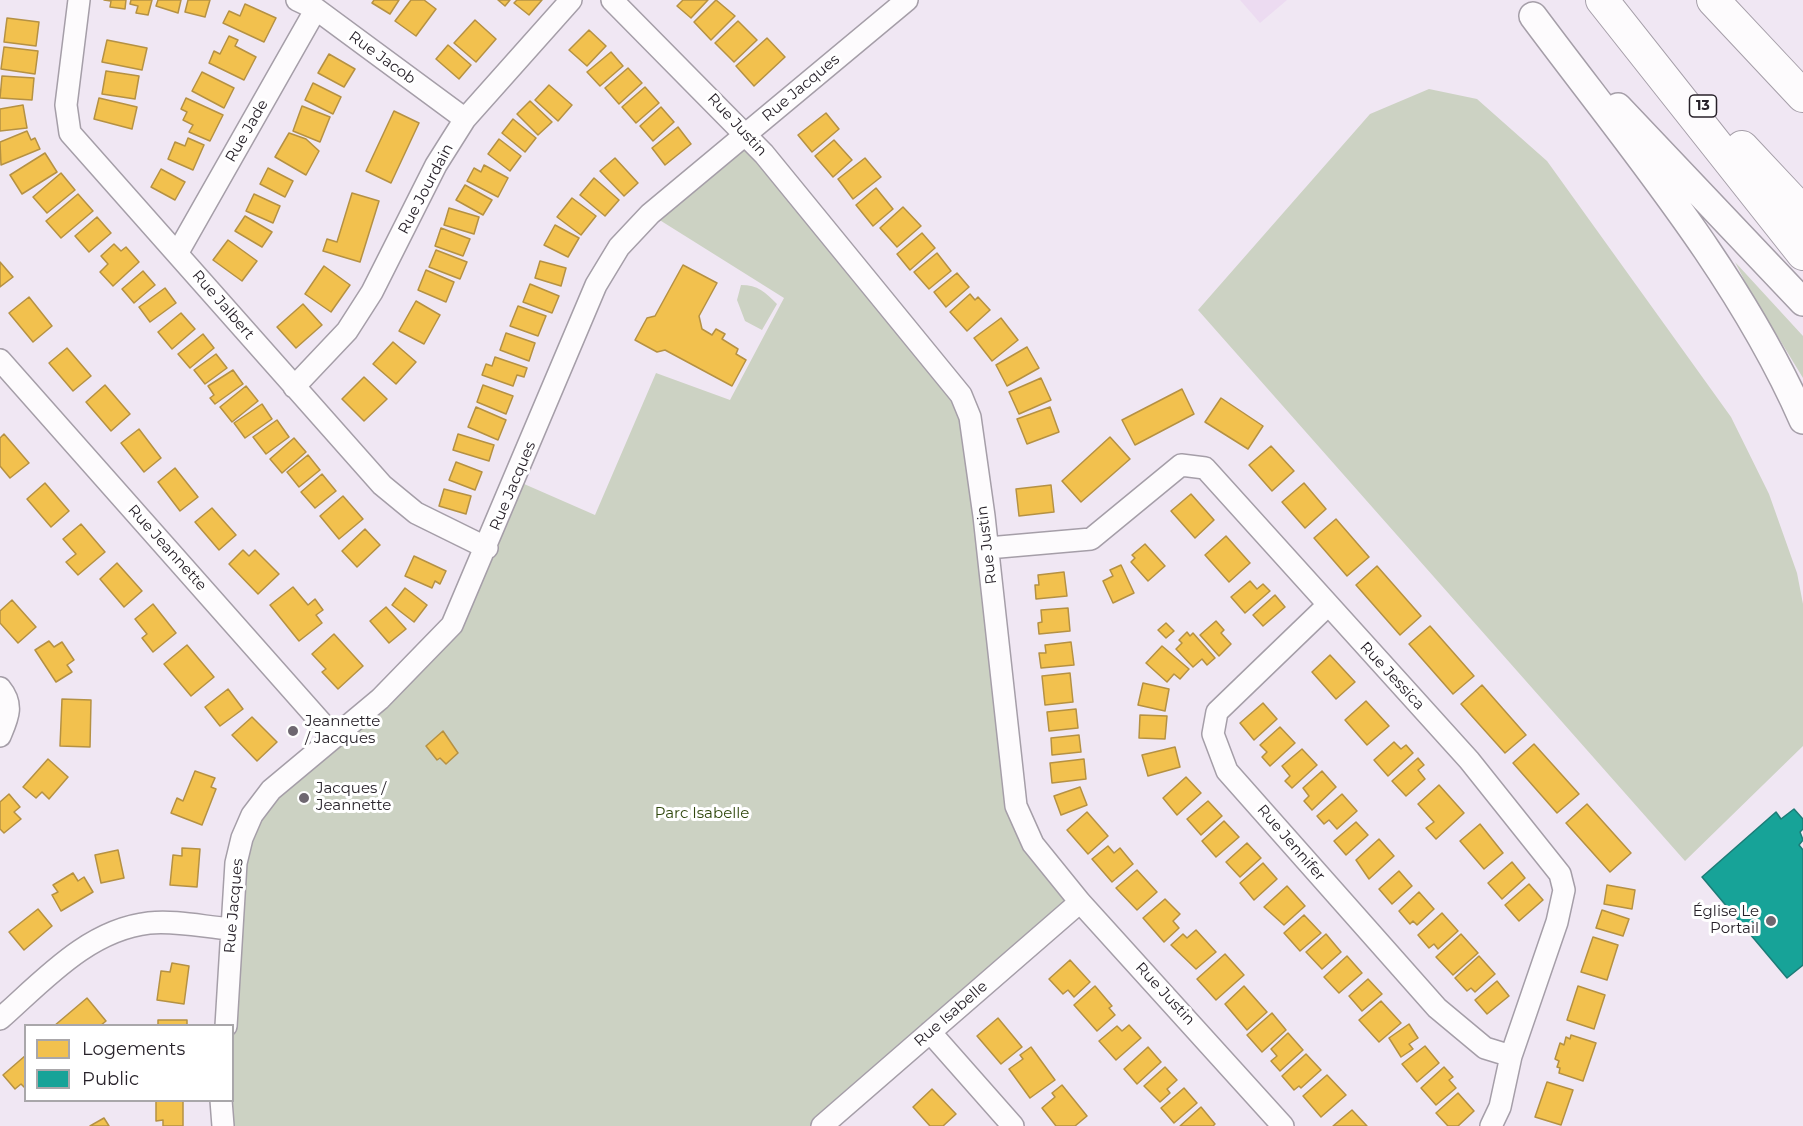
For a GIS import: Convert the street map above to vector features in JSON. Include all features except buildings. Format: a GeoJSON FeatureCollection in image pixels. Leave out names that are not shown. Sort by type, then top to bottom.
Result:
{"type":"FeatureCollection","features":[{"type":"Feature","properties":{"kind":"highway","name":"13"},"geometry":{"type":"LineString","coordinates":[[1603,0],[1803,212]]}},
{"type":"Feature","properties":{"kind":"highway"},"geometry":{"type":"LineString","coordinates":[[1603,0],[1803,254]]}},
{"type":"Feature","properties":{"kind":"highway"},"geometry":{"type":"LineString","coordinates":[[1713,0],[1803,96]]}},
{"type":"Feature","properties":{"kind":"main road"},"geometry":{"type":"LineString","coordinates":[[1526,8],[1803,302]]}},
{"type":"Feature","properties":{"kind":"main road"},"geometry":{"type":"LineString","coordinates":[[1526,8],[1728,281],[1773,356],[1803,420]]}},
{"type":"Feature","properties":{"kind":"street","name":"Rue Jalbert"},"geometry":{"type":"LineString","coordinates":[[79,0],[66,105],[70,133],[178,252],[382,485],[416,513],[487,549]]}},
{"type":"Feature","properties":{"kind":"street","name":"Rue Jourdain"},"geometry":{"type":"LineString","coordinates":[[294,387],[347,331],[372,292],[436,165],[465,119],[571,0]]}},
{"type":"Feature","properties":{"kind":"street","name":"Rue Justin"},"geometry":{"type":"LineString","coordinates":[[612,0],[746,134],[961,395],[970,417],[988,548],[1016,806],[1033,844],[1080,902],[1283,1126]]}},
{"type":"Feature","properties":{"kind":"street","name":"Rue Jacques"},"geometry":{"type":"LineString","coordinates":[[226,1024],[237,863],[242,838],[252,815],[271,790],[380,699],[452,625],[487,549],[596,285],[619,247],[650,214],[907,0]]}},
{"type":"Feature","properties":{"kind":"street","name":"Rue Jade"},"geometry":{"type":"LineString","coordinates":[[178,252],[307,5]]}},
{"type":"Feature","properties":{"kind":"street","name":"Rue Jacob"},"geometry":{"type":"LineString","coordinates":[[307,5],[465,119]]}},
{"type":"Feature","properties":{"kind":"street","name":"Rue Jeannette"},"geometry":{"type":"LineString","coordinates":[[0,360],[334,737]]}},
{"type":"Feature","properties":{"kind":"street","name":"Rue Jessica"},"geometry":{"type":"LineString","coordinates":[[988,548],[1091,539],[1181,465],[1205,468],[1327,606],[1469,760],[1560,874],[1564,890],[1557,922],[1511,1056],[1500,1107],[1491,1126]]}},
{"type":"Feature","properties":{"kind":"street","name":"Rue Jennifer"},"geometry":{"type":"LineString","coordinates":[[1327,606],[1217,712],[1213,734],[1227,771],[1437,1008],[1485,1048],[1511,1056]]}},
{"type":"Feature","properties":{"kind":"street"},"geometry":{"type":"LineString","coordinates":[[0,688],[7,696],[11,711],[0,736]]}},
{"type":"Feature","properties":{"kind":"street","name":"Rue Isabelle"},"geometry":{"type":"LineString","coordinates":[[822,1126],[1080,902]]}},
{"type":"Feature","properties":{"kind":"street"},"geometry":{"type":"LineString","coordinates":[[0,1019],[92,941],[125,927],[151,923],[231,929]]}},
{"type":"Feature","properties":{"kind":"street"},"geometry":{"type":"LineString","coordinates":[[930,1032],[1013,1126]]}},
{"type":"Feature","properties":{"kind":"street"},"geometry":{"type":"LineString","coordinates":[[221,1102],[223,1126]]}},
{"type":"Feature","properties":{"kind":"shaded area"},"geometry":{"type":"Polygon","coordinates":[[[1240,0],[1287,0],[1260,23],[1240,0]]]}},
{"type":"Feature","properties":{"kind":"green space"},"geometry":{"type":"Polygon","coordinates":[[[1429,89],[1477,99],[1547,161],[1731,417],[1769,494],[1797,573],[1803,604],[1803,746],[1685,861],[1198,310],[1370,114],[1429,89]]]}},
{"type":"Feature","properties":{"kind":"green space","name":"Parc Isabelle"},"geometry":{"type":"Polygon","coordinates":[[[744,131],[959,409],[1016,806],[1080,902],[822,1126],[223,1126],[221,1102],[234,1102],[234,1024],[226,1024],[252,815],[452,625],[515,480],[595,515],[656,373],[730,400],[784,298],[650,214],[744,131]]]}},
{"type":"Feature","properties":{"kind":"green space"},"geometry":{"type":"Polygon","coordinates":[[[1735,262],[1803,336],[1803,378],[1750,291],[1735,262]]]}},
{"type":"Feature","properties":{"kind":"green space"},"geometry":{"type":"Polygon","coordinates":[[[741,285],[761,290],[777,304],[762,330],[745,321],[737,300],[741,285]]]}},
{"type":"Feature","properties":{"kind":"place","name":"Jeannette / Jacques"},"geometry":{"type":"Point","coordinates":[293,731]}},
{"type":"Feature","properties":{"kind":"place","name":"Jacques / Jeannette"},"geometry":{"type":"Point","coordinates":[304,798]}},
{"type":"Feature","properties":{"kind":"place","name":"Église Le Portail"},"geometry":{"type":"Point","coordinates":[1771,921]}}]}
